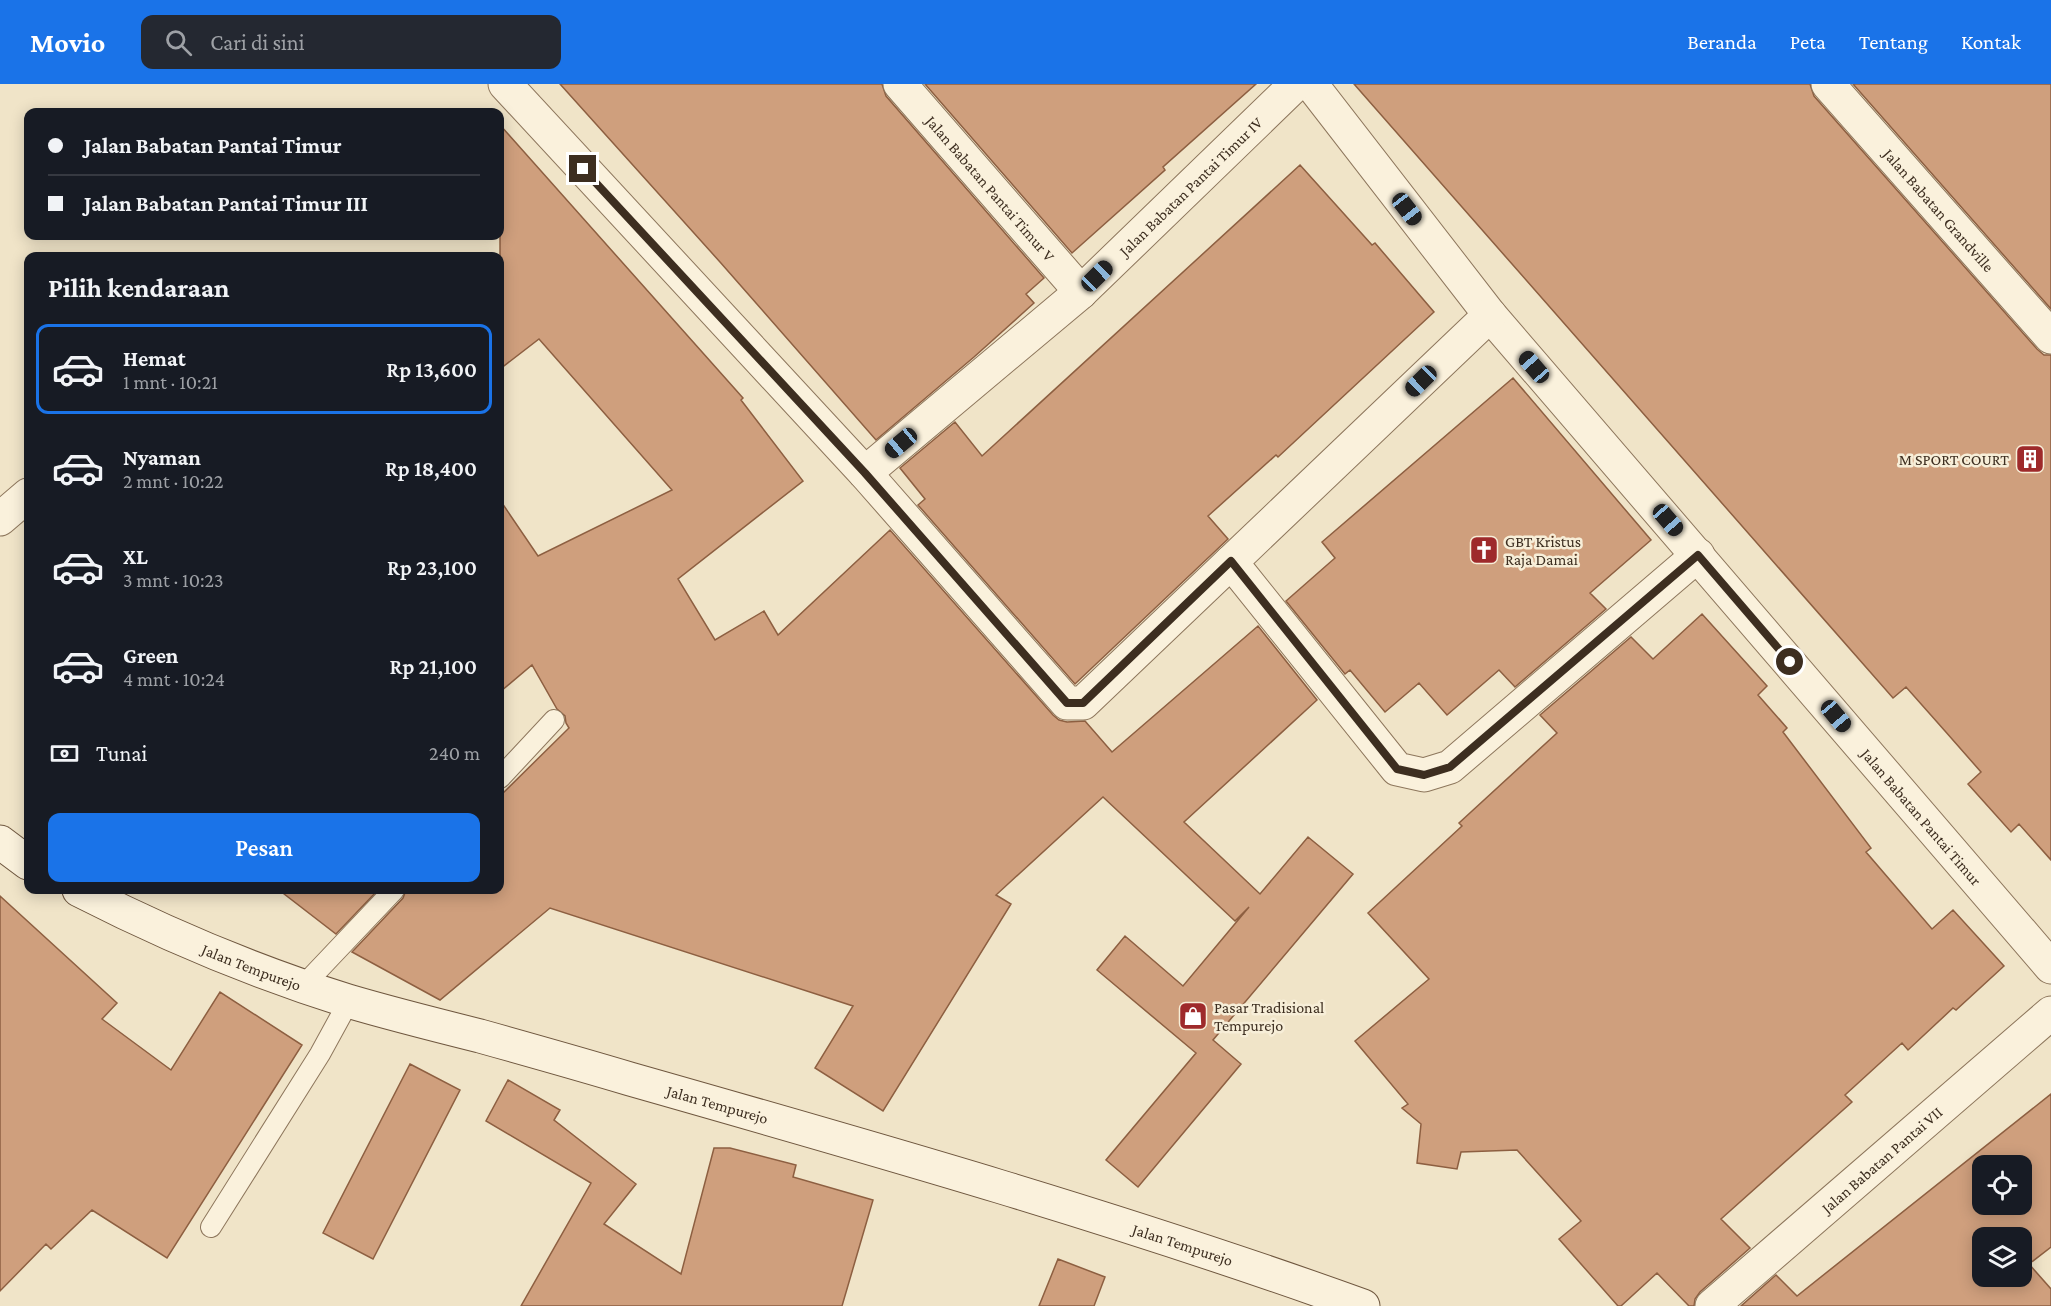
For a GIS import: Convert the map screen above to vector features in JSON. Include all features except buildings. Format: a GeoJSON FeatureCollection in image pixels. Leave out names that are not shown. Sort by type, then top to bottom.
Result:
{"type":"FeatureCollection","features":[{"type":"Feature","properties":{"kind":"street"},"geometry":{"type":"LineString","coordinates":[[505,84],[865,473],[1067,703],[1083,703],[1490,315]]}},
{"type":"Feature","properties":{"kind":"street","name":"Jalan Babatan Pantai Timur V"},"geometry":{"type":"LineString","coordinates":[[900,84],[1081,292]]}},
{"type":"Feature","properties":{"kind":"street","name":"Jalan Babatan Pantai Timur IV"},"geometry":{"type":"LineString","coordinates":[[865,473],[1081,292],[1296,84]]}},
{"type":"Feature","properties":{"kind":"street","name":"Jalan Babatan Pantai Timur"},"geometry":{"type":"LineString","coordinates":[[1311,84],[1490,315],[2051,967]]}},
{"type":"Feature","properties":{"kind":"street","name":"Jalan Babatan Grandville"},"geometry":{"type":"LineString","coordinates":[[1828,84],[2051,337]]}},
{"type":"Feature","properties":{"kind":"street"},"geometry":{"type":"LineString","coordinates":[[0,519],[24,498]]}},
{"type":"Feature","properties":{"kind":"street"},"geometry":{"type":"LineString","coordinates":[[1231,561],[1397,769],[1424,775],[1450,767],[1698,555]]}},
{"type":"Feature","properties":{"kind":"street"},"geometry":{"type":"LineString","coordinates":[[0,842],[24,860]]}},
{"type":"Feature","properties":{"kind":"street","name":"Jalan Tempurejo"},"geometry":{"type":"LineString","coordinates":[[87,894],[196,945],[303,986],[926,1163],[1363,1306]]}},
{"type":"Feature","properties":{"kind":"street","name":"Jalan Babatan Pantai VII"},"geometry":{"type":"LineString","coordinates":[[1712,1306],[2051,1013]]}},
{"type":"Feature","properties":{"kind":"lane"},"geometry":{"type":"LineString","coordinates":[[504,774],[554,720]]}},
{"type":"Feature","properties":{"kind":"lane"},"geometry":{"type":"LineString","coordinates":[[303,986],[390,894]]}},
{"type":"Feature","properties":{"kind":"lane"},"geometry":{"type":"LineString","coordinates":[[211,1227],[320,1054],[350,1001]]}},
{"type":"Feature","properties":{"kind":"place","name":"M SPORT COURT"},"geometry":{"type":"Point","coordinates":[2030,459]}},
{"type":"Feature","properties":{"kind":"place","name":"GBT Kristus Raja Damai"},"geometry":{"type":"Point","coordinates":[1484,550]}},
{"type":"Feature","properties":{"kind":"place","name":"Pasar Tradisional Tempurejo"},"geometry":{"type":"Point","coordinates":[1193,1016]}},
{"type":"Feature","properties":{"kind":"route"},"geometry":{"type":"LineString","coordinates":[[583,169],[865,473],[1067,703],[1083,703],[1231,561],[1397,769],[1424,775],[1450,767],[1698,555],[1790,662]]}}]}
